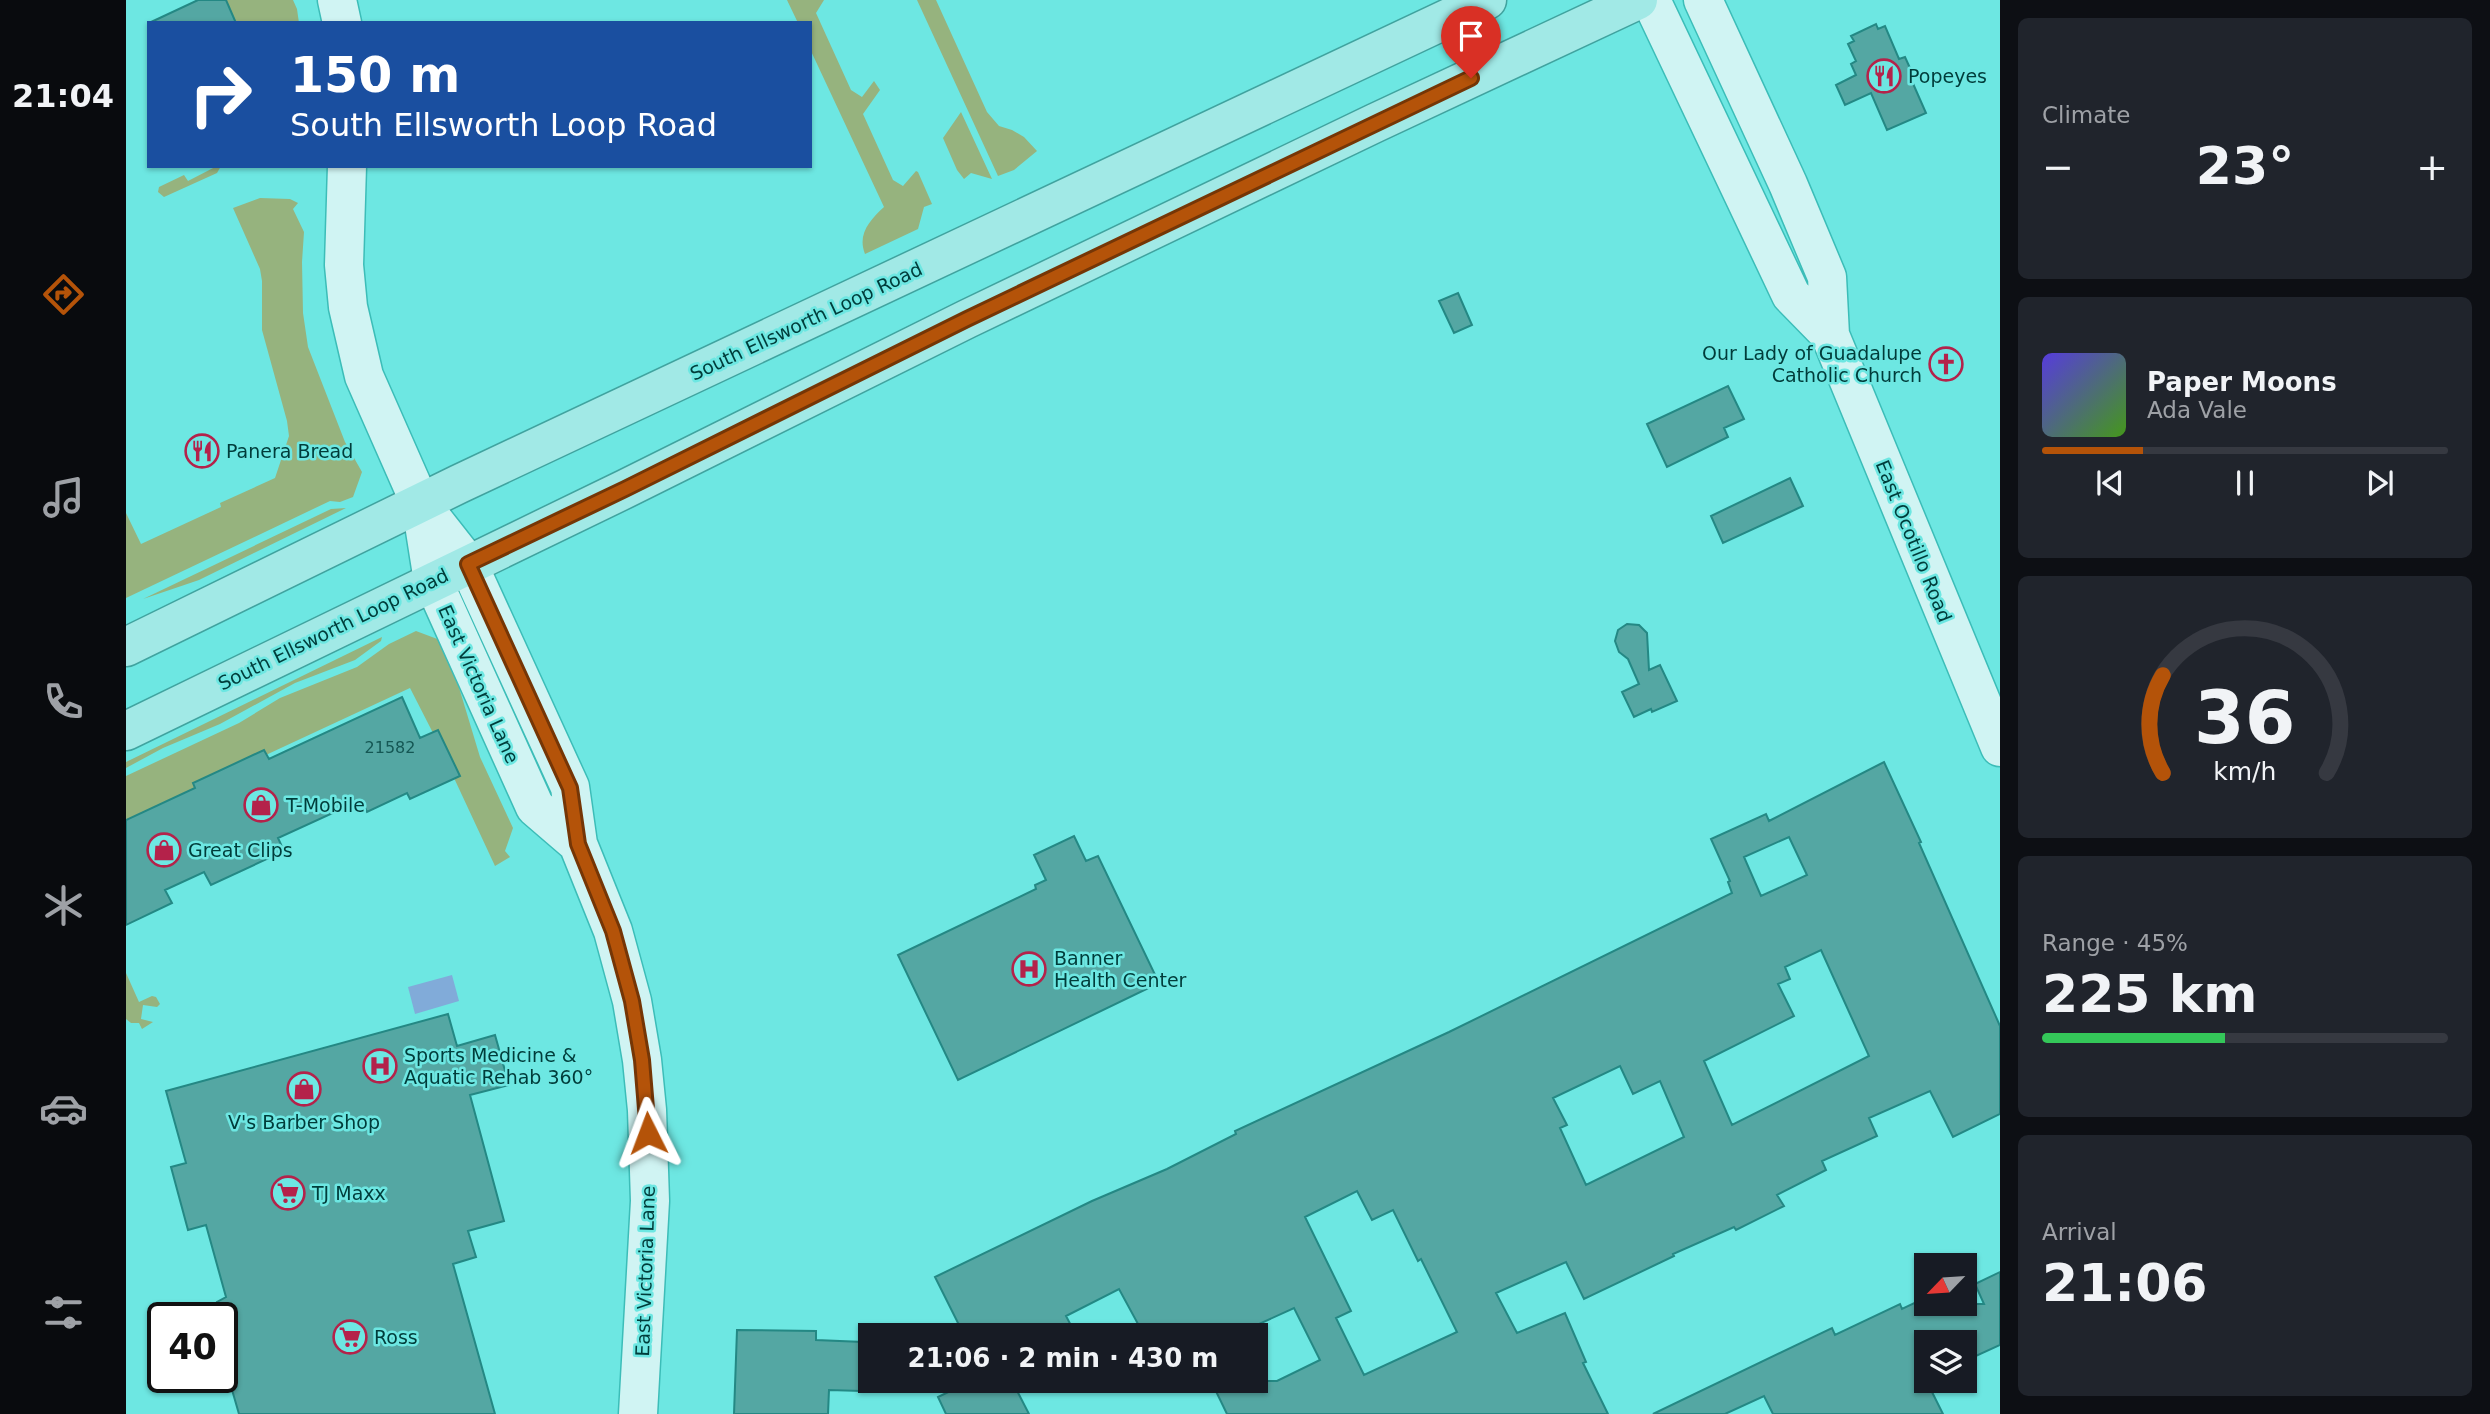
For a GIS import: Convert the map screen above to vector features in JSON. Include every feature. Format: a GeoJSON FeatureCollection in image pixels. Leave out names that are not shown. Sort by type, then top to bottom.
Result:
{"type":"FeatureCollection","features":[{"type":"Feature","properties":{"kind":"main road","name":"South Ellsworth Loop Road"},"geometry":{"type":"LineString","coordinates":[[126,647],[421,503],[1488,0]]}},
{"type":"Feature","properties":{"kind":"main road","name":"South Ellsworth Loop Road"},"geometry":{"type":"LineString","coordinates":[[126,731],[625,489],[1002,302],[1638,0]]}},
{"type":"Feature","properties":{"kind":"street"},"geometry":{"type":"LineString","coordinates":[[337,0],[342,21]]}},
{"type":"Feature","properties":{"kind":"street","name":"East Ocotillo Road"},"geometry":{"type":"LineString","coordinates":[[1651,0],[1791,295],[1830,335]]}},
{"type":"Feature","properties":{"kind":"street","name":"East Ocotillo Road"},"geometry":{"type":"LineString","coordinates":[[1703,0],[1788,184],[1827,277],[1830,335],[2000,747]]}},
{"type":"Feature","properties":{"kind":"street","name":"East Victoria Lane"},"geometry":{"type":"LineString","coordinates":[[347,168],[344,265],[348,307],[354,341],[368,387],[421,503],[468,564],[570,788],[578,844],[613,931],[632,1001],[647,1110],[649,1201],[638,1414]]}},
{"type":"Feature","properties":{"kind":"street","name":"East Victoria Lane"},"geometry":{"type":"LineString","coordinates":[[421,503],[433,581],[535,807],[578,844]]}},
{"type":"Feature","properties":{"kind":"green space"},"geometry":{"type":"Polygon","coordinates":[[[226,0],[293,0],[299,21],[235,21],[226,0]]]}},
{"type":"Feature","properties":{"kind":"green space"},"geometry":{"type":"Polygon","coordinates":[[[787,0],[824,0],[816,13],[851,90],[862,97],[874,81],[880,90],[863,114],[893,180],[903,186],[918,172],[932,204],[924,207],[918,229],[865,254],[863,240],[866,228],[884,207],[812,53],[812,21],[797,21],[787,0]]]}},
{"type":"Feature","properties":{"kind":"green space"},"geometry":{"type":"Polygon","coordinates":[[[917,0],[936,0],[987,112],[999,126],[1024,137],[1037,151],[1014,170],[998,176],[917,0]]]}},
{"type":"Feature","properties":{"kind":"green space"},"geometry":{"type":"Polygon","coordinates":[[[961,112],[992,179],[971,173],[964,179],[957,170],[943,138],[961,112]]]}},
{"type":"Feature","properties":{"kind":"green space"},"geometry":{"type":"Polygon","coordinates":[[[213,168],[220,168],[217,173],[164,197],[158,192],[159,187],[184,175],[188,181],[213,168]]]}},
{"type":"Feature","properties":{"kind":"green space"},"geometry":{"type":"Polygon","coordinates":[[[260,198],[290,199],[298,203],[293,209],[304,232],[303,313],[308,347],[345,442],[362,472],[353,497],[340,502],[330,501],[126,598],[126,513],[141,544],[221,507],[220,503],[275,478],[289,436],[287,421],[262,330],[260,269],[233,208],[260,198]]]}},
{"type":"Feature","properties":{"kind":"green space"},"geometry":{"type":"Polygon","coordinates":[[[346,508],[199,580],[143,599],[331,509],[346,508]]]}},
{"type":"Feature","properties":{"kind":"green space"},"geometry":{"type":"Polygon","coordinates":[[[416,631],[440,640],[451,661],[480,757],[513,828],[505,851],[510,857],[495,866],[454,778],[459,776],[438,731],[433,733],[410,688],[126,820],[126,776],[239,723],[280,698],[357,667],[389,644],[416,631]]]}},
{"type":"Feature","properties":{"kind":"green space"},"geometry":{"type":"Polygon","coordinates":[[[382,637],[381,641],[355,660],[295,683],[220,724],[163,748],[126,768],[126,762],[382,637]]]}},
{"type":"Feature","properties":{"kind":"green space"},"geometry":{"type":"Polygon","coordinates":[[[126,973],[139,1002],[152,996],[156,997],[160,1004],[157,1007],[143,1005],[141,1019],[153,1022],[142,1029],[139,1023],[131,1023],[126,1019],[126,973]]]}},
{"type":"Feature","properties":{"kind":"water"},"geometry":{"type":"Polygon","coordinates":[[[452,975],[459,1001],[415,1014],[408,987],[452,975]]]}},
{"type":"Feature","properties":{"kind":"building"},"geometry":{"type":"Polygon","coordinates":[[[198,0],[226,0],[235,21],[153,21],[198,0]]]}},
{"type":"Feature","properties":{"kind":"building","name":"Popeyes"},"geometry":{"type":"Polygon","coordinates":[[[1876,24],[1878,29],[1885,26],[1899,59],[1905,57],[1914,77],[1911,79],[1926,113],[1887,130],[1871,93],[1845,105],[1836,85],[1856,75],[1851,64],[1856,61],[1848,44],[1854,41],[1851,36],[1876,24]]]}},
{"type":"Feature","properties":{"kind":"building"},"geometry":{"type":"Polygon","coordinates":[[[1458,293],[1472,325],[1454,333],[1439,301],[1458,293]]]}},
{"type":"Feature","properties":{"kind":"building"},"geometry":{"type":"Polygon","coordinates":[[[1728,386],[1744,419],[1724,428],[1728,437],[1667,467],[1647,424],[1728,386]]]}},
{"type":"Feature","properties":{"kind":"building"},"geometry":{"type":"Polygon","coordinates":[[[1790,478],[1803,506],[1723,543],[1711,516],[1790,478]]]}},
{"type":"Feature","properties":{"kind":"building"},"geometry":{"type":"Polygon","coordinates":[[[1627,624],[1639,625],[1647,633],[1649,670],[1660,665],[1677,701],[1634,717],[1622,692],[1639,684],[1628,659],[1619,652],[1615,641],[1618,630],[1627,624]]]}},
{"type":"Feature","properties":{"kind":"building"},"geometry":{"type":"Polygon","coordinates":[[[402,697],[420,738],[438,730],[460,776],[410,799],[407,793],[367,812],[361,800],[278,838],[284,851],[211,885],[204,872],[165,890],[172,903],[126,925],[126,820],[195,788],[193,783],[264,750],[269,759],[402,697]]]}},
{"type":"Feature","properties":{"kind":"building"},"geometry":{"type":"Polygon","coordinates":[[[1884,762],[2000,1026],[2000,1114],[1953,1137],[1930,1091],[1869,1118],[1877,1136],[1822,1161],[1826,1170],[1777,1195],[1784,1206],[1736,1230],[1734,1227],[1673,1254],[1674,1256],[1584,1299],[1566,1262],[1496,1293],[1517,1333],[1565,1313],[1586,1362],[1583,1363],[1608,1414],[1227,1414],[1217,1393],[1268,1393],[1268,1381],[1277,1381],[1320,1360],[1294,1308],[1261,1323],[1137,1323],[1119,1289],[1066,1316],[1070,1323],[958,1323],[935,1277],[1092,1201],[1167,1169],[1236,1134],[1235,1131],[1449,1032],[1732,893],[1728,882],[1730,881],[1711,839],[1766,814],[1769,821],[1884,762]],[[1789,837],[1744,857],[1761,896],[1807,875],[1789,837]],[[1821,950],[1785,967],[1790,979],[1778,984],[1794,1016],[1704,1061],[1732,1125],[1869,1056],[1821,950]],[[1620,1066],[1553,1098],[1567,1125],[1560,1128],[1586,1185],[1684,1137],[1660,1081],[1633,1094],[1620,1066]],[[1357,1191],[1305,1217],[1351,1311],[1336,1318],[1364,1375],[1457,1332],[1393,1210],[1372,1220],[1357,1191]]]}},
{"type":"Feature","properties":{"kind":"building","name":"Banner Health Center"},"geometry":{"type":"Polygon","coordinates":[[[1074,836],[1086,861],[1098,856],[1159,983],[958,1080],[898,955],[1036,889],[1035,885],[1046,880],[1034,855],[1074,836]]]}},
{"type":"Feature","properties":{"kind":"building"},"geometry":{"type":"Polygon","coordinates":[[[448,1014],[457,1046],[495,1035],[509,1085],[470,1095],[504,1221],[468,1231],[476,1257],[453,1264],[495,1414],[239,1414],[233,1393],[238,1393],[238,1302],[217,1302],[226,1297],[206,1225],[188,1230],[171,1167],[186,1163],[166,1091],[448,1014]]]}},
{"type":"Feature","properties":{"kind":"building"},"geometry":{"type":"Polygon","coordinates":[[[2000,1272],[2000,1345],[1977,1356],[1977,1330],[1914,1330],[1914,1393],[1932,1393],[1943,1414],[1773,1414],[1764,1396],[1725,1414],[1653,1414],[1832,1328],[1835,1335],[1900,1304],[1902,1309],[1914,1303],[1914,1316],[1978,1316],[1978,1304],[1984,1304],[1978,1291],[1978,1283],[2000,1272]]]}},
{"type":"Feature","properties":{"kind":"building"},"geometry":{"type":"Polygon","coordinates":[[[737,1330],[816,1331],[816,1340],[858,1342],[858,1391],[829,1390],[828,1414],[734,1414],[737,1330]]]}},
{"type":"Feature","properties":{"kind":"building"},"geometry":{"type":"Polygon","coordinates":[[[946,1393],[1018,1393],[1029,1414],[946,1414],[938,1397],[946,1393]]]}},
{"type":"Feature","properties":{"kind":"place","name":"Popeyes"},"geometry":{"type":"Point","coordinates":[1884,76]}},
{"type":"Feature","properties":{"kind":"place","name":"Our Lady of Guadalupe Catholic Church"},"geometry":{"type":"Point","coordinates":[1946,364]}},
{"type":"Feature","properties":{"kind":"place","name":"Panera Bread"},"geometry":{"type":"Point","coordinates":[202,451]}},
{"type":"Feature","properties":{"kind":"place","name":"T-Mobile"},"geometry":{"type":"Point","coordinates":[261,805]}},
{"type":"Feature","properties":{"kind":"place","name":"Great Clips"},"geometry":{"type":"Point","coordinates":[164,850]}},
{"type":"Feature","properties":{"kind":"place","name":"Banner Health Center"},"geometry":{"type":"Point","coordinates":[1029,969]}},
{"type":"Feature","properties":{"kind":"place","name":"Sports Medicine & Aquatic Rehab 360°"},"geometry":{"type":"Point","coordinates":[380,1066]}},
{"type":"Feature","properties":{"kind":"place","name":"V's Barber Shop"},"geometry":{"type":"Point","coordinates":[304,1089]}},
{"type":"Feature","properties":{"kind":"place","name":"TJ Maxx"},"geometry":{"type":"Point","coordinates":[288,1193]}},
{"type":"Feature","properties":{"kind":"place","name":"Ross"},"geometry":{"type":"Point","coordinates":[350,1337]}},
{"type":"Feature","properties":{"kind":"route"},"geometry":{"type":"LineString","coordinates":[[648,1133],[642,1060],[632,1001],[613,931],[578,844],[570,788],[468,564],[967,319],[1471,78]]}}]}
